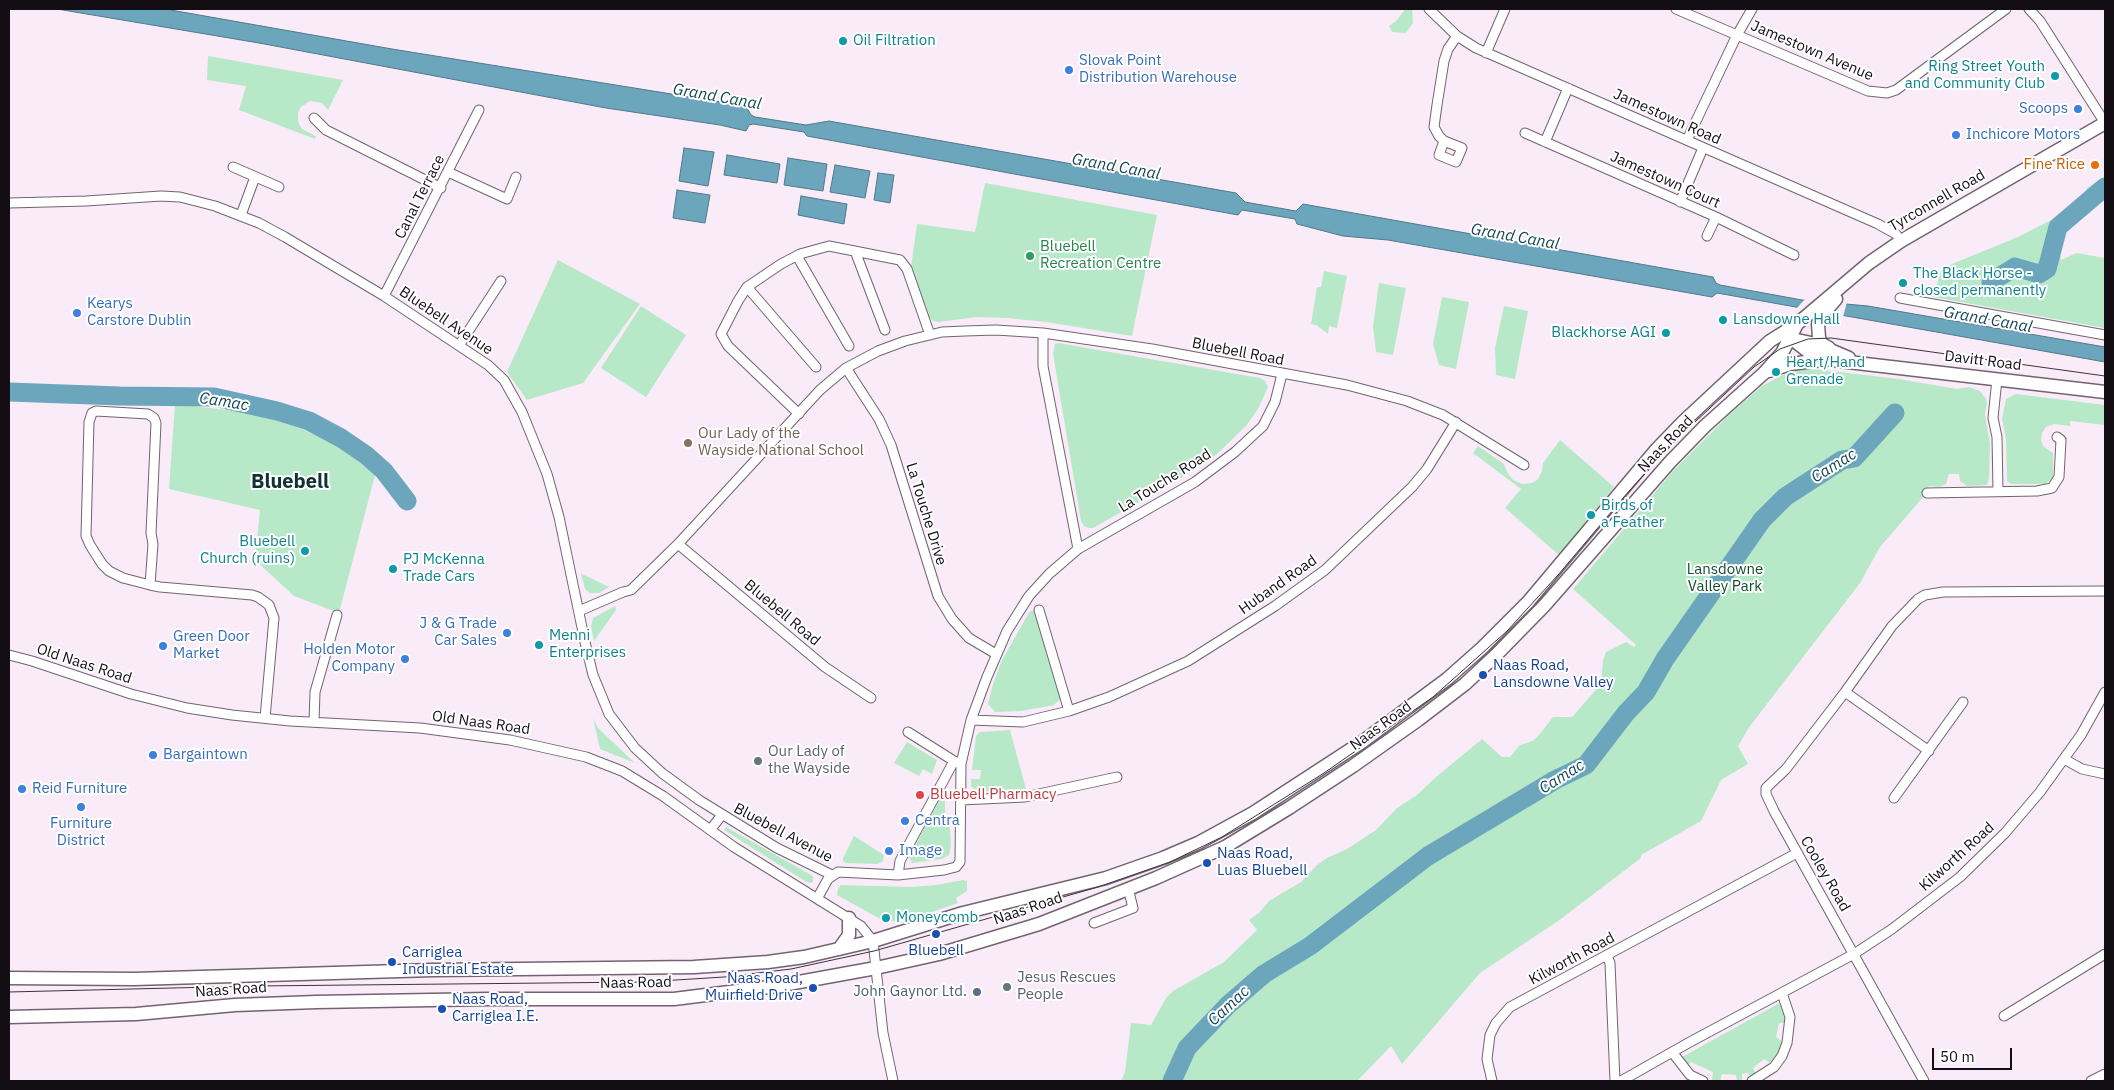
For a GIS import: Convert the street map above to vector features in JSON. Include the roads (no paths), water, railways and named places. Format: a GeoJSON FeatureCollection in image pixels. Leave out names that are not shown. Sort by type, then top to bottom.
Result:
{"type":"FeatureCollection","features":[{"type":"Feature","properties":{"kind":"main road","name":"Tyrconnell Road"},"geometry":{"type":"LineString","coordinates":[[1794,330],[1817,313],[1840,287],[1901,240],[2105,123]]}},
{"type":"Feature","properties":{"kind":"main road"},"geometry":{"type":"LineString","coordinates":[[1764,374],[1790,364],[1830,354],[1818,335],[1817,313]]}},
{"type":"Feature","properties":{"kind":"main road","name":"Naas Road"},"geometry":{"type":"LineString","coordinates":[[9,978],[134,979],[432,970],[694,967],[768,962],[839,950],[963,914],[1099,880],[1154,862],[1198,843],[1253,813],[1328,765],[1438,686],[1507,623],[1555,572],[1669,437],[1770,341],[1794,330]]}},
{"type":"Feature","properties":{"kind":"main road","name":"Naas Road"},"geometry":{"type":"LineString","coordinates":[[9,1017],[136,1014],[235,1005],[306,1002],[489,999],[674,999],[778,986],[876,968],[938,954],[1039,924],[1156,878],[1225,847],[1273,818],[1377,749],[1465,684],[1496,656],[1544,606],[1670,462],[1705,426],[1764,374],[1782,354],[1794,330]]}},
{"type":"Feature","properties":{"kind":"main road","name":"Davitt Road"},"geometry":{"type":"LineString","coordinates":[[1794,330],[1810,353],[1830,354],[1858,362],[2105,392]]}},
{"type":"Feature","properties":{"kind":"main road"},"geometry":{"type":"LineString","coordinates":[[839,950],[849,935],[849,918]]}},
{"type":"Feature","properties":{"kind":"street","name":"Jamestown Road"},"geometry":{"type":"LineString","coordinates":[[1429,9],[1457,36],[1486,53],[1878,224],[1896,234],[1901,240]]}},
{"type":"Feature","properties":{"kind":"street"},"geometry":{"type":"LineString","coordinates":[[1486,53],[1505,9]]}},
{"type":"Feature","properties":{"kind":"street","name":"Jamestown Avenue"},"geometry":{"type":"LineString","coordinates":[[1676,9],[1868,91],[1887,93],[1896,90],[2006,9]]}},
{"type":"Feature","properties":{"kind":"street"},"geometry":{"type":"LineString","coordinates":[[1687,140],[1737,35],[1752,9]]}},
{"type":"Feature","properties":{"kind":"street"},"geometry":{"type":"LineString","coordinates":[[2029,9],[2040,21],[2105,123]]}},
{"type":"Feature","properties":{"kind":"street"},"geometry":{"type":"LineString","coordinates":[[1444,141],[1438,136],[1434,127],[1436,105],[1444,61],[1448,48],[1457,36]]}},
{"type":"Feature","properties":{"kind":"street"},"geometry":{"type":"LineString","coordinates":[[1545,142],[1568,88]]}},
{"type":"Feature","properties":{"kind":"street","name":"Canal Terrace"},"geometry":{"type":"LineString","coordinates":[[384,296],[441,188],[479,110]]}},
{"type":"Feature","properties":{"kind":"street"},"geometry":{"type":"LineString","coordinates":[[314,118],[326,130],[441,188]]}},
{"type":"Feature","properties":{"kind":"street","name":"Jamestown Court"},"geometry":{"type":"LineString","coordinates":[[1524,133],[1716,217],[1794,255]]}},
{"type":"Feature","properties":{"kind":"street"},"geometry":{"type":"LineString","coordinates":[[1680,202],[1703,148]]}},
{"type":"Feature","properties":{"kind":"street"},"geometry":{"type":"LineString","coordinates":[[232,168],[279,187]]}},
{"type":"Feature","properties":{"kind":"street"},"geometry":{"type":"LineString","coordinates":[[448,172],[507,199],[516,177]]}},
{"type":"Feature","properties":{"kind":"street"},"geometry":{"type":"LineString","coordinates":[[240,215],[255,177]]}},
{"type":"Feature","properties":{"kind":"street","name":"Bluebell Avenue"},"geometry":{"type":"LineString","coordinates":[[9,203],[86,201],[162,196],[180,197],[216,206],[272,230],[384,296],[460,344],[488,365],[501,377],[522,412],[554,498],[593,675],[609,714],[617,727],[635,748],[662,772],[722,815],[776,848],[832,875]]}},
{"type":"Feature","properties":{"kind":"street"},"geometry":{"type":"LineString","coordinates":[[1707,236],[1716,217]]}},
{"type":"Feature","properties":{"kind":"street"},"geometry":{"type":"LineString","coordinates":[[799,414],[723,340],[722,328],[747,288],[781,264],[797,256],[829,246],[894,257],[903,262],[930,335]]}},
{"type":"Feature","properties":{"kind":"street"},"geometry":{"type":"LineString","coordinates":[[855,251],[885,330]]}},
{"type":"Feature","properties":{"kind":"street"},"geometry":{"type":"LineString","coordinates":[[797,256],[849,346]]}},
{"type":"Feature","properties":{"kind":"street"},"geometry":{"type":"LineString","coordinates":[[460,344],[501,281]]}},
{"type":"Feature","properties":{"kind":"street"},"geometry":{"type":"LineString","coordinates":[[747,288],[816,367]]}},
{"type":"Feature","properties":{"kind":"street"},"geometry":{"type":"LineString","coordinates":[[1900,298],[2105,334]]}},
{"type":"Feature","properties":{"kind":"street","name":"Bluebell Road"},"geometry":{"type":"LineString","coordinates":[[579,611],[632,590],[678,544],[820,390],[846,368],[878,350],[905,340],[930,335],[996,330],[1043,333],[1152,349],[1380,393],[1426,408],[1456,422],[1524,465]]}},
{"type":"Feature","properties":{"kind":"street"},"geometry":{"type":"LineString","coordinates":[[1043,333],[1043,366],[1078,549]]}},
{"type":"Feature","properties":{"kind":"street","name":"La Touche Drive"},"geometry":{"type":"LineString","coordinates":[[846,368],[880,418],[891,445],[938,596],[952,620],[969,638],[996,654]]}},
{"type":"Feature","properties":{"kind":"street","name":"La Touche Road"},"geometry":{"type":"LineString","coordinates":[[898,875],[902,856],[957,763],[996,654],[1028,596],[1049,574],[1078,549],[1195,482],[1235,452],[1263,426],[1275,402],[1282,374]]}},
{"type":"Feature","properties":{"kind":"street"},"geometry":{"type":"LineString","coordinates":[[1996,379],[1993,418],[1997,436],[1998,491]]}},
{"type":"Feature","properties":{"kind":"street"},"geometry":{"type":"LineString","coordinates":[[150,585],[155,420],[148,414],[96,411],[90,416],[88,422],[87,541],[102,564],[123,578],[150,585],[252,595],[268,605],[274,618],[265,718]]}},
{"type":"Feature","properties":{"kind":"street","name":"Huband Road"},"geometry":{"type":"LineString","coordinates":[[971,720],[1023,722],[1069,711],[1109,697],[1188,662],[1275,606],[1325,570],[1412,487],[1427,469],[1456,422]]}},
{"type":"Feature","properties":{"kind":"street"},"geometry":{"type":"LineString","coordinates":[[1927,493],[2048,490],[2052,488],[2059,476],[2061,440],[2057,437]]}},
{"type":"Feature","properties":{"kind":"street","name":"Bluebell Road"},"geometry":{"type":"LineString","coordinates":[[678,544],[825,667],[871,698]]}},
{"type":"Feature","properties":{"kind":"street","name":"Cooley Road"},"geometry":{"type":"LineString","coordinates":[[1924,1081],[1797,852],[1766,794],[1766,788],[1786,769],[1845,692],[1892,626],[1913,602],[1926,595],[1952,592],[2105,591]]}},
{"type":"Feature","properties":{"kind":"street"},"geometry":{"type":"LineString","coordinates":[[1039,610],[1069,711]]}},
{"type":"Feature","properties":{"kind":"street"},"geometry":{"type":"LineString","coordinates":[[314,722],[316,692],[337,615]]}},
{"type":"Feature","properties":{"kind":"street","name":"Old Naas Road"},"geometry":{"type":"LineString","coordinates":[[9,655],[151,700],[187,708],[265,718],[420,728],[510,740],[586,757],[635,777],[734,847],[818,897],[861,926],[872,941]]}},
{"type":"Feature","properties":{"kind":"street"},"geometry":{"type":"LineString","coordinates":[[1845,692],[1929,751]]}},
{"type":"Feature","properties":{"kind":"street","name":"Kilworth Road"},"geometry":{"type":"LineString","coordinates":[[1621,1081],[1854,954],[1892,929],[1960,877],[2005,833],[2064,759],[2081,735],[2105,692]]}},
{"type":"Feature","properties":{"kind":"street"},"geometry":{"type":"LineString","coordinates":[[1894,798],[1963,702]]}},
{"type":"Feature","properties":{"kind":"street"},"geometry":{"type":"LineString","coordinates":[[908,732],[957,763]]}},
{"type":"Feature","properties":{"kind":"street"},"geometry":{"type":"LineString","coordinates":[[2064,759],[2082,769],[2105,774]]}},
{"type":"Feature","properties":{"kind":"street","name":"La Touche Road"},"geometry":{"type":"LineString","coordinates":[[956,867],[960,862],[961,800],[957,763]]}},
{"type":"Feature","properties":{"kind":"street"},"geometry":{"type":"LineString","coordinates":[[961,800],[1025,797],[1117,776]]}},
{"type":"Feature","properties":{"kind":"street","name":"Bluebell Avenue"},"geometry":{"type":"LineString","coordinates":[[710,830],[722,815]]}},
{"type":"Feature","properties":{"kind":"street","name":"Kilworth Road"},"geometry":{"type":"LineString","coordinates":[[1492,1081],[1487,1059],[1490,1035],[1502,1015],[1510,1007],[1797,852]]}},
{"type":"Feature","properties":{"kind":"street","name":"Bluebell Avenue"},"geometry":{"type":"LineString","coordinates":[[818,897],[828,879],[838,872],[898,875],[956,867]]}},
{"type":"Feature","properties":{"kind":"street"},"geometry":{"type":"LineString","coordinates":[[1094,923],[1133,908],[1128,888]]}},
{"type":"Feature","properties":{"kind":"street"},"geometry":{"type":"LineString","coordinates":[[872,941],[883,1033],[892,1081]]}},
{"type":"Feature","properties":{"kind":"street"},"geometry":{"type":"LineString","coordinates":[[2004,1016],[2105,954]]}},
{"type":"Feature","properties":{"kind":"street"},"geometry":{"type":"LineString","coordinates":[[1607,956],[1610,963],[1615,1081]]}},
{"type":"Feature","properties":{"kind":"street"},"geometry":{"type":"LineString","coordinates":[[1752,1081],[1774,1067],[1782,1056],[1787,1043],[1790,1017],[1782,993]]}},
{"type":"Feature","properties":{"kind":"street"},"geometry":{"type":"LineString","coordinates":[[1672,1052],[1690,1075],[1703,1081]]}},
{"type":"Feature","properties":{"kind":"street"},"geometry":{"type":"LineString","coordinates":[[2091,1081],[2105,1074]]}},
{"type":"Feature","properties":{"kind":"water"},"geometry":{"type":"Polygon","coordinates":[[[57,9],[165,9],[392,49],[746,106],[751,115],[755,117],[806,125],[829,121],[1236,193],[1245,202],[1296,211],[1303,204],[1713,277],[1716,283],[1720,285],[1802,300],[1868,306],[2105,347],[2105,362],[1717,293],[1712,297],[1388,240],[1343,236],[1297,224],[1295,219],[1242,210],[1238,215],[807,136],[804,132],[753,124],[749,125],[746,131],[720,125],[606,108],[259,43],[57,9]]]}},
{"type":"Feature","properties":{"kind":"water"},"geometry":{"type":"Polygon","coordinates":[[[684,148],[714,152],[708,186],[679,181],[684,148]]]}},
{"type":"Feature","properties":{"kind":"water"},"geometry":{"type":"Polygon","coordinates":[[[727,155],[780,164],[777,183],[724,175],[727,155]]]}},
{"type":"Feature","properties":{"kind":"water"},"geometry":{"type":"Polygon","coordinates":[[[788,158],[827,164],[823,191],[784,185],[788,158]]]}},
{"type":"Feature","properties":{"kind":"water"},"geometry":{"type":"Polygon","coordinates":[[[835,165],[870,171],[865,198],[830,192],[835,165]]]}},
{"type":"Feature","properties":{"kind":"water"},"geometry":{"type":"Polygon","coordinates":[[[878,173],[894,175],[890,203],[874,200],[878,173]]]}},
{"type":"Feature","properties":{"kind":"water"},"geometry":{"type":"Polygon","coordinates":[[[677,190],[710,195],[705,223],[673,218],[677,190]]]}},
{"type":"Feature","properties":{"kind":"water"},"geometry":{"type":"Polygon","coordinates":[[[801,196],[847,204],[844,224],[798,215],[801,196]]]}},
{"type":"Feature","properties":{"kind":"waterway","name":"Camac"},"geometry":{"type":"LineString","coordinates":[[1991,282],[2015,267],[2039,274],[2047,269],[2058,227],[2105,187]]}},
{"type":"Feature","properties":{"kind":"waterway","name":"Camac"},"geometry":{"type":"LineString","coordinates":[[9,392],[214,397],[277,411],[309,421],[341,438],[366,455],[384,471],[407,501]]}},
{"type":"Feature","properties":{"kind":"waterway","name":"Camac"},"geometry":{"type":"LineString","coordinates":[[1172,1081],[1187,1048],[1228,1005],[1264,974],[1310,946],[1428,856],[1555,780],[1586,765],[1626,713],[1646,692],[1665,659],[1762,520],[1785,497],[1842,460],[1854,458],[1895,413]]}},
{"type":"Feature","properties":{"kind":"tram line"},"geometry":{"type":"LineString","coordinates":[[9,992],[255,986],[644,982],[724,977],[791,969],[874,951],[1098,887],[1170,862],[1222,837],[1324,773],[1433,697],[1507,631],[1558,575],[1629,491],[1680,436],[1754,367],[1780,349],[1808,339],[1831,338],[2105,376]]}},
{"type":"Feature","properties":{"kind":"place","name":"Oil Filtration"},"geometry":{"type":"Point","coordinates":[843,41]}},
{"type":"Feature","properties":{"kind":"place","name":"Slovak Point Distribution Warehouse"},"geometry":{"type":"Point","coordinates":[1069,70]}},
{"type":"Feature","properties":{"kind":"place","name":"Ring Street Youth and Community Club"},"geometry":{"type":"Point","coordinates":[2055,76]}},
{"type":"Feature","properties":{"kind":"place","name":"Scoops"},"geometry":{"type":"Point","coordinates":[2078,109]}},
{"type":"Feature","properties":{"kind":"place","name":"Inchicore Motors"},"geometry":{"type":"Point","coordinates":[1956,135]}},
{"type":"Feature","properties":{"kind":"place","name":"Fine Rice"},"geometry":{"type":"Point","coordinates":[2095,165]}},
{"type":"Feature","properties":{"kind":"place","name":"Bluebell Recreation Centre"},"geometry":{"type":"Point","coordinates":[1030,256]}},
{"type":"Feature","properties":{"kind":"place","name":"The Black Horse - closed permanently"},"geometry":{"type":"Point","coordinates":[1903,283]}},
{"type":"Feature","properties":{"kind":"place","name":"Kearys Carstore Dublin"},"geometry":{"type":"Point","coordinates":[77,313]}},
{"type":"Feature","properties":{"kind":"place","name":"Lansdowne Hall"},"geometry":{"type":"Point","coordinates":[1723,320]}},
{"type":"Feature","properties":{"kind":"place","name":"Blackhorse AGI"},"geometry":{"type":"Point","coordinates":[1666,333]}},
{"type":"Feature","properties":{"kind":"place","name":"Heart/Hand Grenade"},"geometry":{"type":"Point","coordinates":[1776,372]}},
{"type":"Feature","properties":{"kind":"place","name":"Our Lady of the Wayside National School"},"geometry":{"type":"Point","coordinates":[688,443]}},
{"type":"Feature","properties":{"kind":"place","name":"Birds of a Feather"},"geometry":{"type":"Point","coordinates":[1591,515]}},
{"type":"Feature","properties":{"kind":"place","name":"Bluebell Church (ruins)"},"geometry":{"type":"Point","coordinates":[305,551]}},
{"type":"Feature","properties":{"kind":"place","name":"PJ McKenna Trade Cars"},"geometry":{"type":"Point","coordinates":[393,569]}},
{"type":"Feature","properties":{"kind":"place","name":"J & G Trade Car Sales"},"geometry":{"type":"Point","coordinates":[507,633]}},
{"type":"Feature","properties":{"kind":"place","name":"Menni Enterprises"},"geometry":{"type":"Point","coordinates":[539,645]}},
{"type":"Feature","properties":{"kind":"place","name":"Green Door Market"},"geometry":{"type":"Point","coordinates":[163,646]}},
{"type":"Feature","properties":{"kind":"place","name":"Holden Motor Company"},"geometry":{"type":"Point","coordinates":[405,659]}},
{"type":"Feature","properties":{"kind":"place","name":"Naas Road, Lansdowne Valley"},"geometry":{"type":"Point","coordinates":[1483,675]}},
{"type":"Feature","properties":{"kind":"place","name":"Bargaintown"},"geometry":{"type":"Point","coordinates":[153,755]}},
{"type":"Feature","properties":{"kind":"place","name":"Our Lady of the Wayside"},"geometry":{"type":"Point","coordinates":[758,761]}},
{"type":"Feature","properties":{"kind":"place","name":"Reid Furniture"},"geometry":{"type":"Point","coordinates":[22,789]}},
{"type":"Feature","properties":{"kind":"place","name":"Bluebell Pharmacy"},"geometry":{"type":"Point","coordinates":[920,795]}},
{"type":"Feature","properties":{"kind":"place","name":"Furniture District"},"geometry":{"type":"Point","coordinates":[81,807]}},
{"type":"Feature","properties":{"kind":"place","name":"Centra"},"geometry":{"type":"Point","coordinates":[905,821]}},
{"type":"Feature","properties":{"kind":"place","name":"Image"},"geometry":{"type":"Point","coordinates":[889,851]}},
{"type":"Feature","properties":{"kind":"place","name":"Naas Road, Luas Bluebell"},"geometry":{"type":"Point","coordinates":[1207,863]}},
{"type":"Feature","properties":{"kind":"place","name":"Moneycomb"},"geometry":{"type":"Point","coordinates":[886,918]}},
{"type":"Feature","properties":{"kind":"place","name":"Bluebell"},"geometry":{"type":"Point","coordinates":[936,934]}},
{"type":"Feature","properties":{"kind":"place","name":"Carriglea Industrial Estate"},"geometry":{"type":"Point","coordinates":[392,962]}},
{"type":"Feature","properties":{"kind":"place","name":"Jesus Rescues People"},"geometry":{"type":"Point","coordinates":[1007,987]}},
{"type":"Feature","properties":{"kind":"place","name":"Naas Road, Muirfield Drive"},"geometry":{"type":"Point","coordinates":[813,988]}},
{"type":"Feature","properties":{"kind":"place","name":"John Gaynor Ltd."},"geometry":{"type":"Point","coordinates":[977,992]}},
{"type":"Feature","properties":{"kind":"place","name":"Naas Road, Carriglea I.E."},"geometry":{"type":"Point","coordinates":[442,1009]}},
{"type":"Feature","properties":{"kind":"district","name":"Bluebell"},"geometry":{"type":"Point","coordinates":[290,482]}},
{"type":"Feature","properties":{"kind":"water label","name":"Grand Canal"},"geometry":{"type":"Point","coordinates":[717,97]}},
{"type":"Feature","properties":{"kind":"water label","name":"Grand Canal"},"geometry":{"type":"Point","coordinates":[1116,167]}},
{"type":"Feature","properties":{"kind":"water label","name":"Grand Canal"},"geometry":{"type":"Point","coordinates":[1515,237]}},
{"type":"Feature","properties":{"kind":"water label","name":"Grand Canal"},"geometry":{"type":"Point","coordinates":[1988,320]}},
{"type":"Feature","properties":{"kind":"park label","name":"Lansdowne Valley Park"},"geometry":{"type":"Point","coordinates":[1725,578]}}]}
